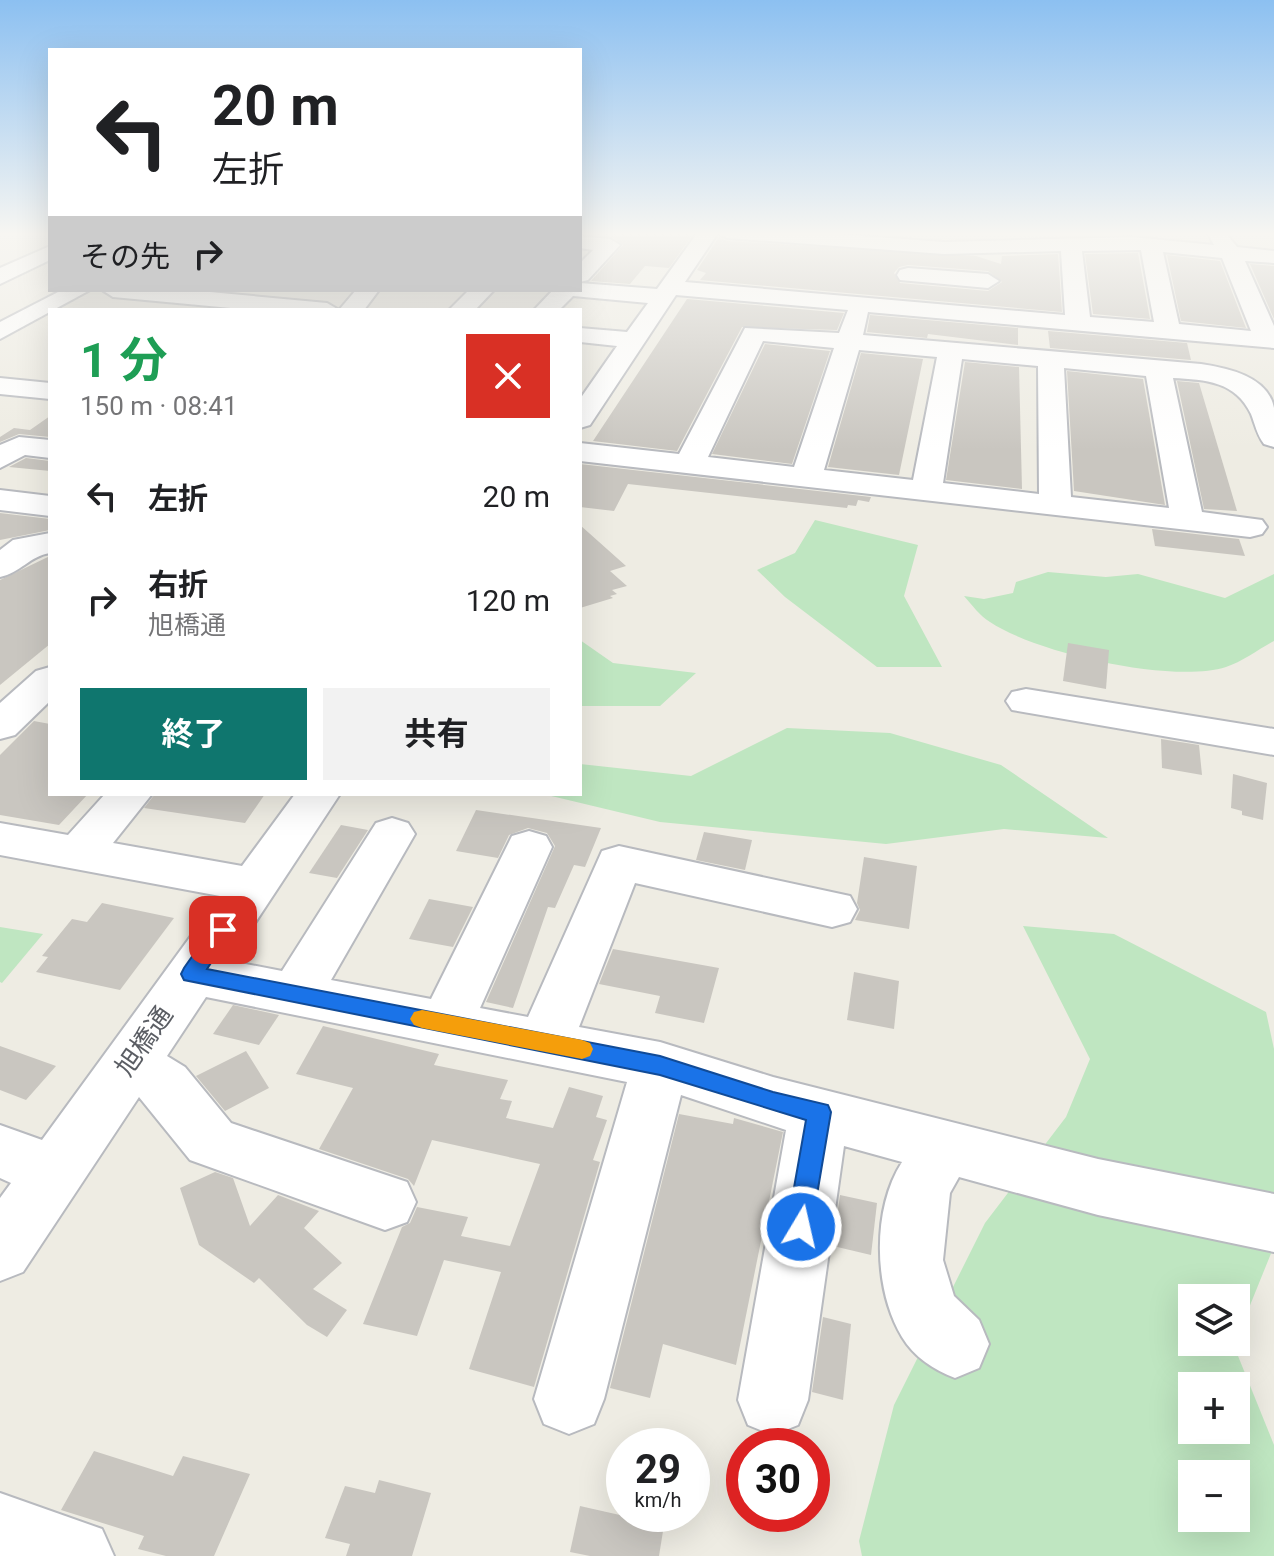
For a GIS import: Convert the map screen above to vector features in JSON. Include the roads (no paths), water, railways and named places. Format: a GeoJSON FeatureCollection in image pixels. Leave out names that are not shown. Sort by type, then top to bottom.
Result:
{"type":"FeatureCollection","features":[{"type":"Feature","properties":{"kind":"street"},"geometry":{"type":"LineString","coordinates":[[0,332],[52,305]]}},
{"type":"Feature","properties":{"kind":"street"},"geometry":{"type":"LineString","coordinates":[[243,305],[284,308]]}},
{"type":"Feature","properties":{"kind":"street"},"geometry":{"type":"LineString","coordinates":[[582,416],[659,305]]}},
{"type":"Feature","properties":{"kind":"street"},"geometry":{"type":"LineString","coordinates":[[806,477],[860,305]]}},
{"type":"Feature","properties":{"kind":"street"},"geometry":{"type":"LineString","coordinates":[[868,305],[1271,340]]}},
{"type":"Feature","properties":{"kind":"street"},"geometry":{"type":"LineString","coordinates":[[987,305],[987,314]]}},
{"type":"Feature","properties":{"kind":"street"},"geometry":{"type":"LineString","coordinates":[[1077,305],[1078,321]]}},
{"type":"Feature","properties":{"kind":"street"},"geometry":{"type":"LineString","coordinates":[[1163,305],[1168,329]]}},
{"type":"Feature","properties":{"kind":"street"},"geometry":{"type":"LineString","coordinates":[[1255,305],[1271,340]]}},
{"type":"Feature","properties":{"kind":"street"},"geometry":{"type":"LineString","coordinates":[[689,465],[754,333],[1210,373],[1236,379],[1252,389],[1274,438]]}},
{"type":"Feature","properties":{"kind":"street"},"geometry":{"type":"LineString","coordinates":[[582,335],[635,340]]}},
{"type":"Feature","properties":{"kind":"street"},"geometry":{"type":"LineString","coordinates":[[926,492],[951,351]]}},
{"type":"Feature","properties":{"kind":"street"},"geometry":{"type":"LineString","coordinates":[[1051,359],[1055,505]]}},
{"type":"Feature","properties":{"kind":"street"},"geometry":{"type":"LineString","coordinates":[[1158,369],[1187,520]]}},
{"type":"Feature","properties":{"kind":"street"},"geometry":{"type":"LineString","coordinates":[[25,388],[48,373]]}},
{"type":"Feature","properties":{"kind":"street"},"geometry":{"type":"LineString","coordinates":[[0,459],[19,446],[48,449]]}},
{"type":"Feature","properties":{"kind":"street"},"geometry":{"type":"LineString","coordinates":[[582,452],[1250,527]]}},
{"type":"Feature","properties":{"kind":"street"},"geometry":{"type":"LineString","coordinates":[[0,500],[48,506]]}},
{"type":"Feature","properties":{"kind":"street"},"geometry":{"type":"LineString","coordinates":[[0,567],[25,547],[48,543]]}},
{"type":"Feature","properties":{"kind":"street"},"geometry":{"type":"LineString","coordinates":[[0,726],[48,681]]}},
{"type":"Feature","properties":{"kind":"street"},"geometry":{"type":"LineString","coordinates":[[1026,701],[1274,742]]}},
{"type":"Feature","properties":{"kind":"street"},"geometry":{"type":"LineString","coordinates":[[78,854],[128,796]]}},
{"type":"Feature","properties":{"kind":"street","name":"旭橋通"},"geometry":{"type":"LineString","coordinates":[[0,1251],[317,796]]}},
{"type":"Feature","properties":{"kind":"street"},"geometry":{"type":"LineString","coordinates":[[296,994],[392,834]]}},
{"type":"Feature","properties":{"kind":"street"},"geometry":{"type":"LineString","coordinates":[[0,839],[254,885]]}},
{"type":"Feature","properties":{"kind":"street"},"geometry":{"type":"LineString","coordinates":[[446,1023],[529,847]]}},
{"type":"Feature","properties":{"kind":"street"},"geometry":{"type":"LineString","coordinates":[[545,1042],[619,863],[832,909]]}},
{"type":"Feature","properties":{"kind":"street"},"geometry":{"type":"LineString","coordinates":[[192,974],[660,1065],[773,1102],[1098,1187],[1274,1223]]}},
{"type":"Feature","properties":{"kind":"street"},"geometry":{"type":"LineString","coordinates":[[129,1062],[165,1084],[211,1142],[385,1202]]}},
{"type":"Feature","properties":{"kind":"street"},"geometry":{"type":"LineString","coordinates":[[569,1399],[660,1065]]}},
{"type":"Feature","properties":{"kind":"street"},"geometry":{"type":"LineString","coordinates":[[773,1400],[819,1112]]}},
{"type":"Feature","properties":{"kind":"street"},"geometry":{"type":"LineString","coordinates":[[946,1145],[920,1188],[911,1260],[926,1315],[955,1344]]}},
{"type":"Feature","properties":{"kind":"street"},"geometry":{"type":"LineString","coordinates":[[0,1151],[54,1172]]}},
{"type":"Feature","properties":{"kind":"street"},"geometry":{"type":"LineString","coordinates":[[0,1531],[75,1556]]}}]}
